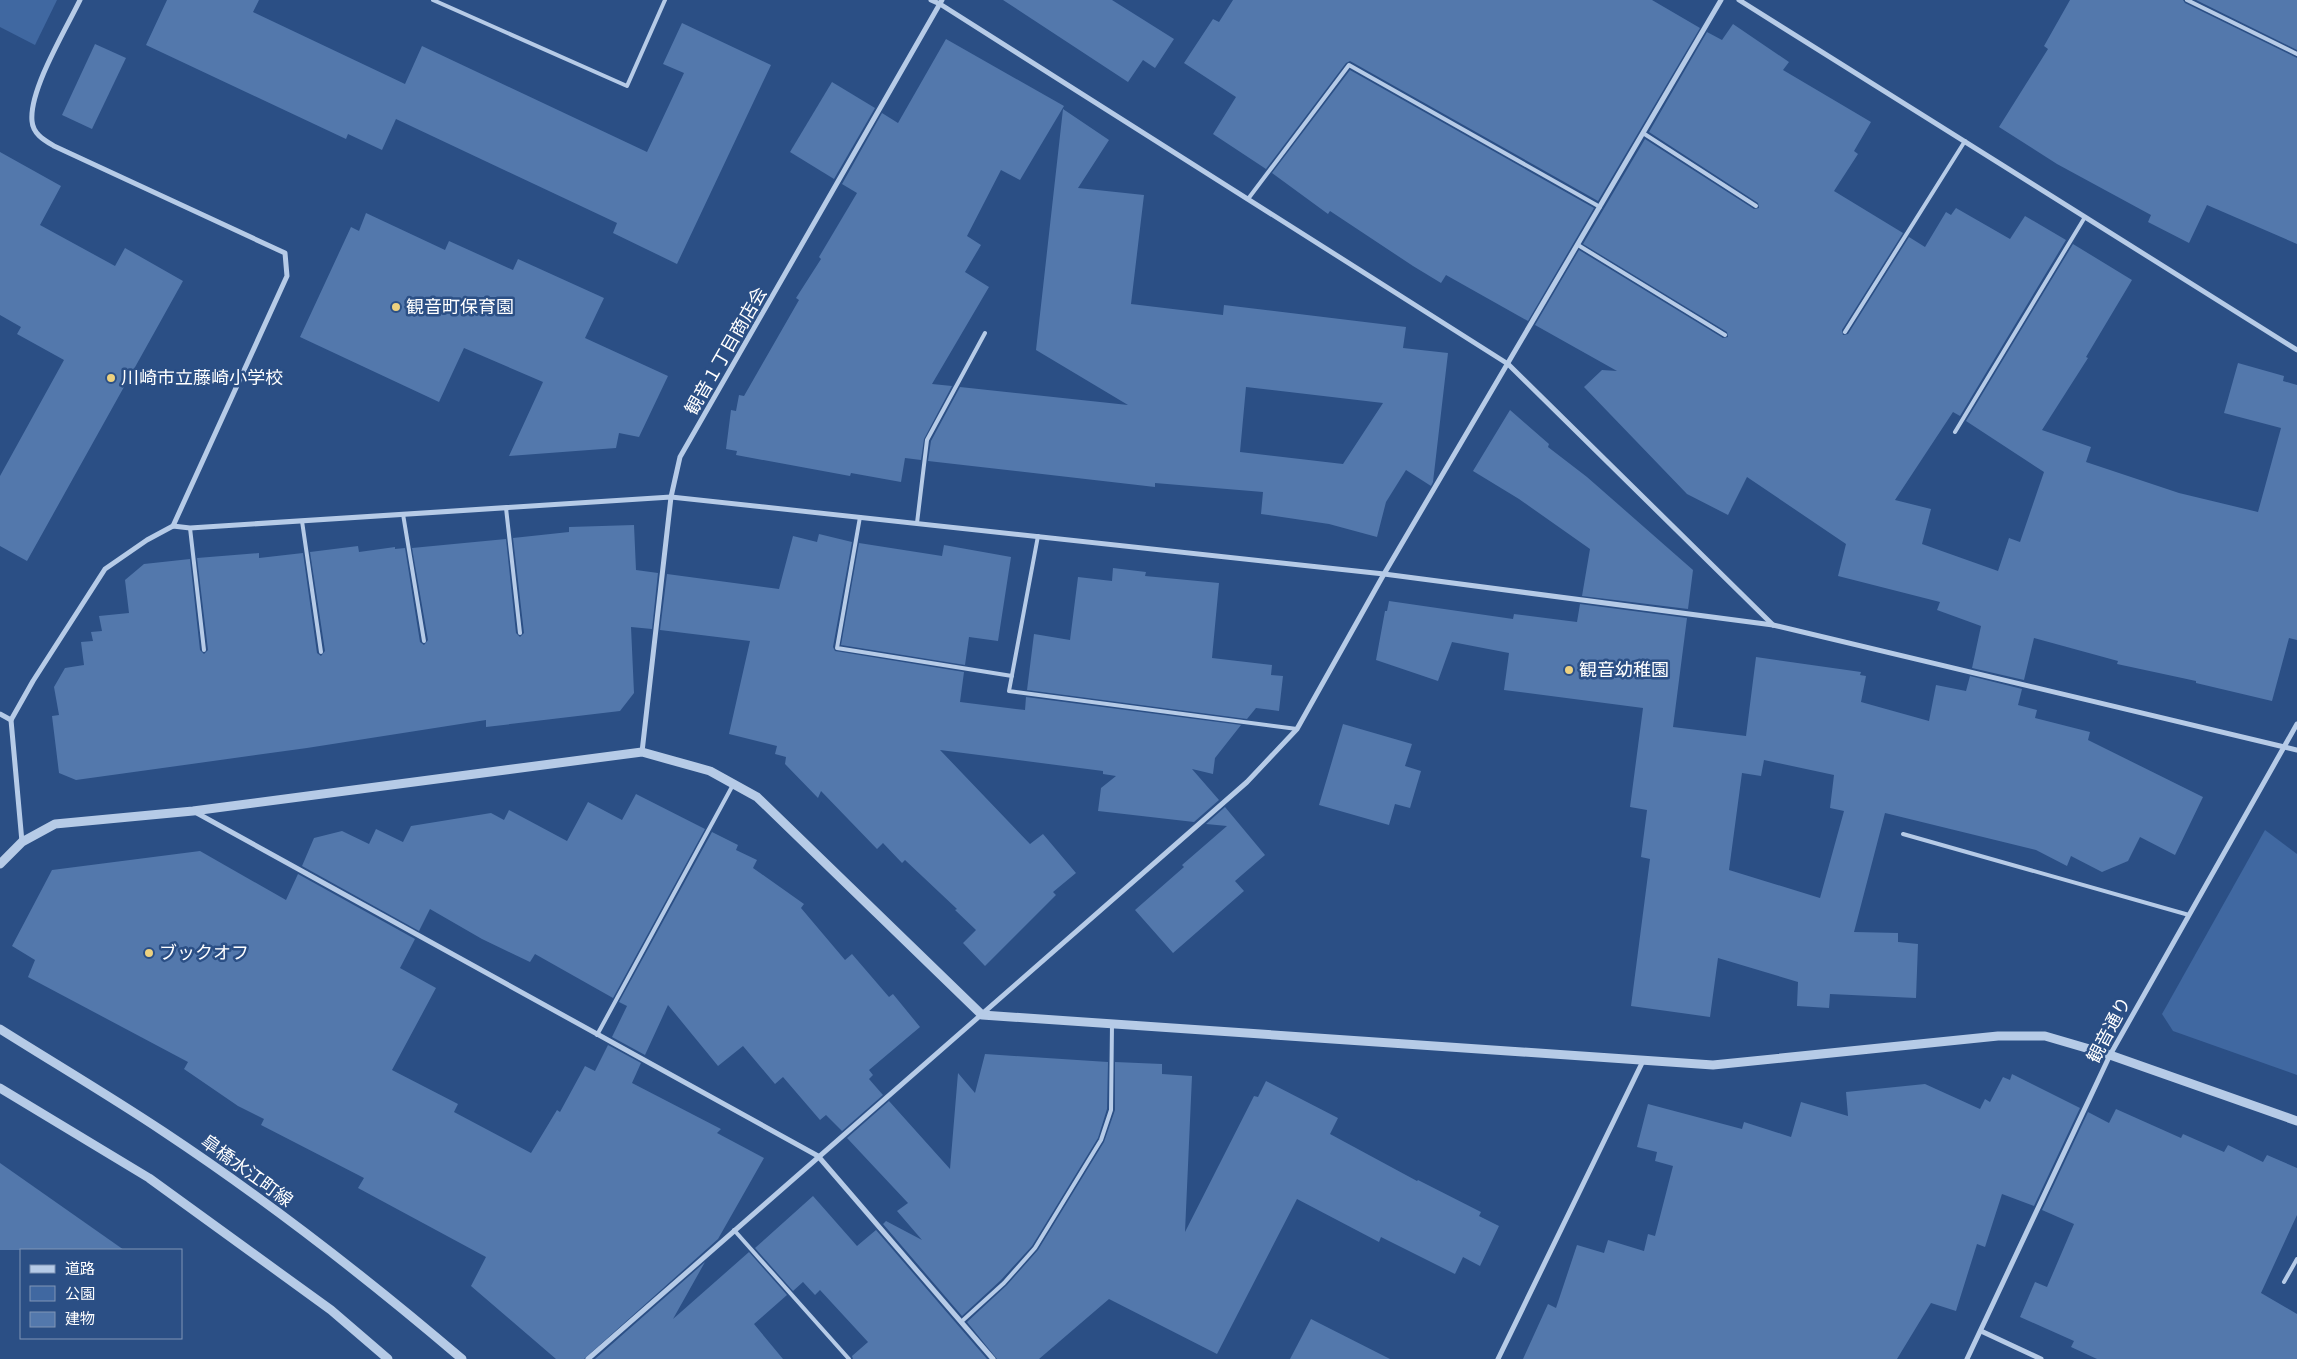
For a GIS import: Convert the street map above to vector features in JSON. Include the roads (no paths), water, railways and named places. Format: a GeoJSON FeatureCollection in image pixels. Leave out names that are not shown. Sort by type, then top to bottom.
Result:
{"type":"FeatureCollection","features":[{"type":"Feature","properties":{"kind":"street"},"geometry":{"type":"LineString","coordinates":[[80,0],[41,81],[34,101],[32,121],[37,134],[54,146],[285,253],[287,276],[173,526]]}},
{"type":"Feature","properties":{"kind":"street"},"geometry":{"type":"LineString","coordinates":[[931,0],[941,2],[1508,364],[1773,625]]}},
{"type":"Feature","properties":{"kind":"street"},"geometry":{"type":"LineString","coordinates":[[588,1359],[1247,782],[1297,729],[1384,574],[1721,0]]}},
{"type":"Feature","properties":{"kind":"street"},"geometry":{"type":"LineString","coordinates":[[1739,0],[2297,350]]}},
{"type":"Feature","properties":{"kind":"street","name":"観音１丁目商店会"},"geometry":{"type":"LineString","coordinates":[[642,752],[671,497],[680,457],[941,2]]}},
{"type":"Feature","properties":{"kind":"street"},"geometry":{"type":"LineString","coordinates":[[22,842],[11,720],[33,681],[105,569],[147,540],[173,526],[190,528],[671,497],[1384,574],[1773,625],[2297,750]]}},
{"type":"Feature","properties":{"kind":"street"},"geometry":{"type":"LineString","coordinates":[[0,714],[11,720]]}},
{"type":"Feature","properties":{"kind":"street","name":"観音通り"},"geometry":{"type":"LineString","coordinates":[[1967,1359],[2110,1055],[2297,724]]}},
{"type":"Feature","properties":{"kind":"street"},"geometry":{"type":"LineString","coordinates":[[0,864],[22,842],[55,824],[193,811],[642,752],[710,771],[757,797],[982,1015],[1643,1062],[1713,1065],[1998,1036],[2045,1036],[2110,1055],[2297,1121]]}},
{"type":"Feature","properties":{"kind":"street"},"geometry":{"type":"LineString","coordinates":[[193,811],[818,1156],[993,1359]]}},
{"type":"Feature","properties":{"kind":"street","name":"皐橋水江町線"},"geometry":{"type":"LineString","coordinates":[[0,1029],[164,1132],[400,1306],[462,1359]]}},
{"type":"Feature","properties":{"kind":"street"},"geometry":{"type":"LineString","coordinates":[[1498,1359],[1643,1062]]}},
{"type":"Feature","properties":{"kind":"street"},"geometry":{"type":"LineString","coordinates":[[0,1088],[149,1178],[331,1310],[388,1359]]}},
{"type":"Feature","properties":{"kind":"street"},"geometry":{"type":"LineString","coordinates":[[1981,1331],[2041,1359]]}},
{"type":"Feature","properties":{"kind":"lane"},"geometry":{"type":"LineString","coordinates":[[433,0],[627,86],[665,0]]}},
{"type":"Feature","properties":{"kind":"lane"},"geometry":{"type":"LineString","coordinates":[[2187,0],[2297,54]]}},
{"type":"Feature","properties":{"kind":"lane"},"geometry":{"type":"LineString","coordinates":[[1248,199],[1350,65],[1600,207]]}},
{"type":"Feature","properties":{"kind":"lane"},"geometry":{"type":"LineString","coordinates":[[1644,133],[1756,206]]}},
{"type":"Feature","properties":{"kind":"lane"},"geometry":{"type":"LineString","coordinates":[[1845,332],[1965,141]]}},
{"type":"Feature","properties":{"kind":"lane"},"geometry":{"type":"LineString","coordinates":[[1955,432],[2085,217]]}},
{"type":"Feature","properties":{"kind":"lane"},"geometry":{"type":"LineString","coordinates":[[1578,245],[1724,335]]}},
{"type":"Feature","properties":{"kind":"lane"},"geometry":{"type":"LineString","coordinates":[[917,523],[927,440],[985,333]]}},
{"type":"Feature","properties":{"kind":"lane"},"geometry":{"type":"LineString","coordinates":[[506,508],[520,633]]}},
{"type":"Feature","properties":{"kind":"lane"},"geometry":{"type":"LineString","coordinates":[[403,514],[424,641]]}},
{"type":"Feature","properties":{"kind":"lane"},"geometry":{"type":"LineString","coordinates":[[860,517],[837,648],[1012,676]]}},
{"type":"Feature","properties":{"kind":"lane"},"geometry":{"type":"LineString","coordinates":[[302,521],[320,652]]}},
{"type":"Feature","properties":{"kind":"lane"},"geometry":{"type":"LineString","coordinates":[[190,528],[204,650]]}},
{"type":"Feature","properties":{"kind":"lane"},"geometry":{"type":"LineString","coordinates":[[1038,536],[1009,691],[1297,729]]}},
{"type":"Feature","properties":{"kind":"lane"},"geometry":{"type":"LineString","coordinates":[[598,1034],[734,784]]}},
{"type":"Feature","properties":{"kind":"lane"},"geometry":{"type":"LineString","coordinates":[[1903,834],[2188,915]]}},
{"type":"Feature","properties":{"kind":"lane"},"geometry":{"type":"LineString","coordinates":[[961,1322],[1004,1283],[1035,1248],[1100,1140],[1110,1110],[1112,1024]]}},
{"type":"Feature","properties":{"kind":"lane"},"geometry":{"type":"LineString","coordinates":[[734,1230],[849,1359]]}},
{"type":"Feature","properties":{"kind":"lane"},"geometry":{"type":"LineString","coordinates":[[2284,1282],[2297,1259]]}},
{"type":"Feature","properties":{"kind":"place","name":"観音町保育園"},"geometry":{"type":"Point","coordinates":[396,307]}},
{"type":"Feature","properties":{"kind":"place","name":"川崎市立藤崎小学校"},"geometry":{"type":"Point","coordinates":[111,378]}},
{"type":"Feature","properties":{"kind":"place","name":"観音幼稚園"},"geometry":{"type":"Point","coordinates":[1569,670]}},
{"type":"Feature","properties":{"kind":"place","name":"ブックオフ"},"geometry":{"type":"Point","coordinates":[149,953]}}]}
